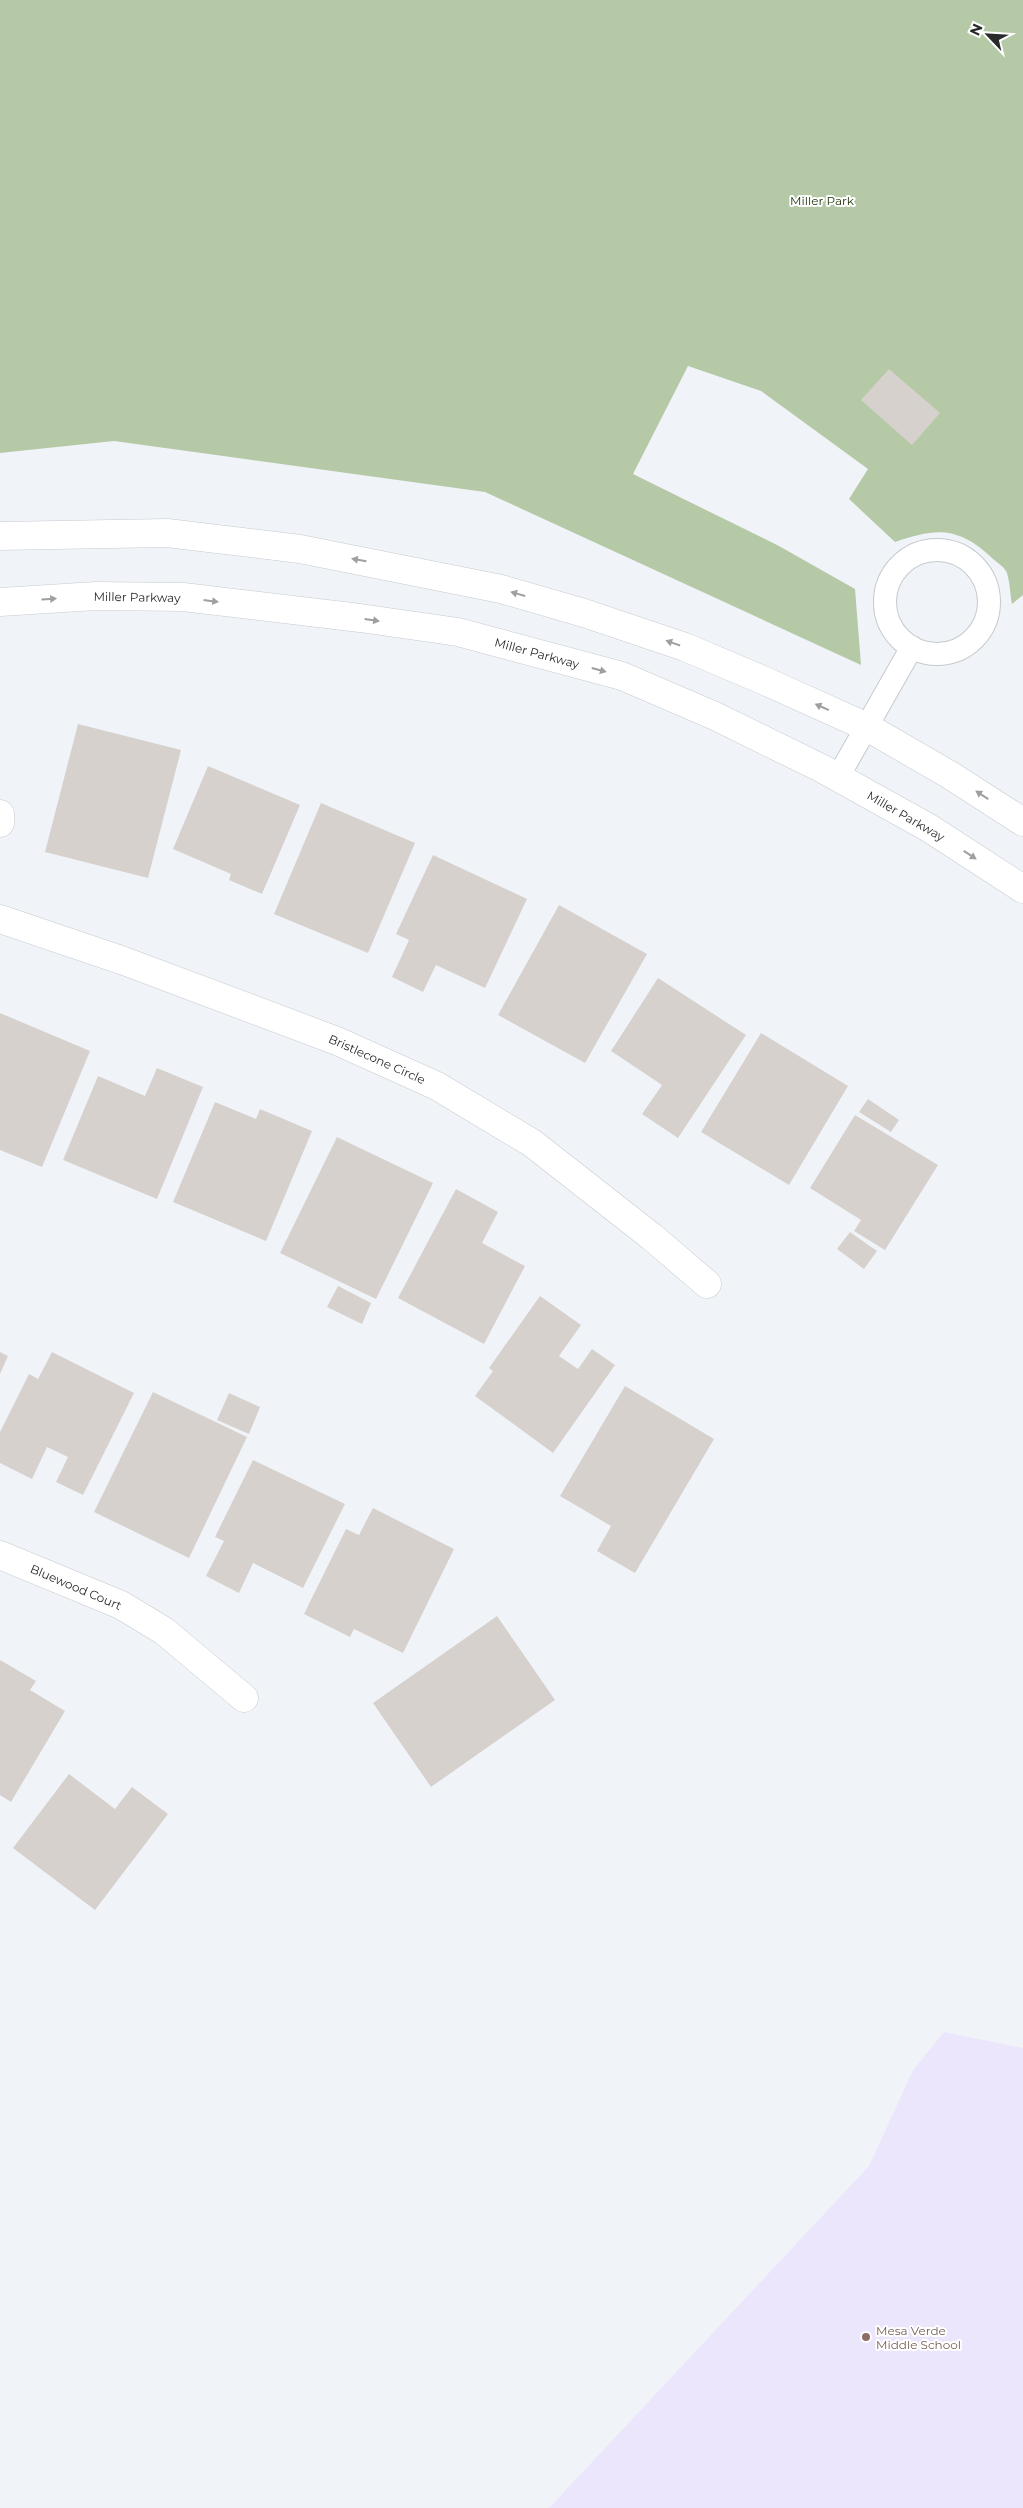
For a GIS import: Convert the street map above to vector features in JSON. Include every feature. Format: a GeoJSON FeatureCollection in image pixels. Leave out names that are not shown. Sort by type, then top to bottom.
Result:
{"type":"FeatureCollection","features":[{"type":"Feature","properties":{"kind":"street"},"geometry":{"type":"LineString","coordinates":[[0,536],[167,533],[300,550],[501,588],[584,613],[685,647],[867,727],[950,775],[1023,822]]}},
{"type":"Feature","properties":{"kind":"street","name":"Miller Parkway"},"geometry":{"type":"LineString","coordinates":[[0,602],[96,596],[183,598],[350,617],[458,632],[622,676],[716,716],[838,777],[929,828],[1023,889]]}},
{"type":"Feature","properties":{"kind":"street"},"geometry":{"type":"LineString","coordinates":[[0,814],[0,823]]}},
{"type":"Feature","properties":{"kind":"street","name":"Bristlecone Circle"},"geometry":{"type":"LineString","coordinates":[[0,919],[124,961],[337,1041],[437,1086],[532,1143],[652,1237],[708,1284]]}},
{"type":"Feature","properties":{"kind":"street","name":"Bluewood Court"},"geometry":{"type":"LineString","coordinates":[[0,1555],[121,1605],[164,1631],[244,1698]]}},
{"type":"Feature","properties":{"kind":"lane"},"geometry":{"type":"LineString","coordinates":[[930,550],[948,551],[963,557],[976,568],[985,582],[989,598],[987,616],[980,631],[969,643],[954,651],[937,654],[920,651],[912,647],[905,643],[893,630],[886,614],[885,597],[890,580],[900,566],[914,555],[930,550]]}},
{"type":"Feature","properties":{"kind":"lane"},"geometry":{"type":"LineString","coordinates":[[838,777],[912,647]]}},
{"type":"Feature","properties":{"kind":"shaded area","name":"Mesa Verde Middle School"},"geometry":{"type":"Polygon","coordinates":[[[944,2032],[1023,2048],[1023,2508],[549,2508],[869,2166],[913,2070],[944,2032]]]}},
{"type":"Feature","properties":{"kind":"green space","name":"Miller Park"},"geometry":{"type":"Polygon","coordinates":[[[0,0],[1023,0],[1023,595],[1012,604],[1008,577],[1004,569],[979,547],[956,535],[934,532],[895,542],[849,499],[868,469],[761,391],[688,366],[633,474],[779,546],[855,589],[861,665],[485,492],[114,441],[0,453],[0,0]]]}},
{"type":"Feature","properties":{"kind":"building"},"geometry":{"type":"Polygon","coordinates":[[[889,369],[940,413],[912,445],[861,400],[889,369]]]}},
{"type":"Feature","properties":{"kind":"building"},"geometry":{"type":"Polygon","coordinates":[[[78,724],[181,750],[148,878],[45,852],[78,724]]]}},
{"type":"Feature","properties":{"kind":"building"},"geometry":{"type":"Polygon","coordinates":[[[208,766],[300,805],[262,894],[229,880],[231,874],[173,849],[208,766]]]}},
{"type":"Feature","properties":{"kind":"building"},"geometry":{"type":"Polygon","coordinates":[[[321,803],[415,843],[368,953],[274,914],[321,803]]]}},
{"type":"Feature","properties":{"kind":"building"},"geometry":{"type":"Polygon","coordinates":[[[433,855],[527,899],[485,988],[436,965],[423,992],[392,977],[409,940],[396,934],[433,855]]]}},
{"type":"Feature","properties":{"kind":"building"},"geometry":{"type":"Polygon","coordinates":[[[559,905],[647,954],[585,1063],[498,1015],[559,905]]]}},
{"type":"Feature","properties":{"kind":"building"},"geometry":{"type":"Polygon","coordinates":[[[658,978],[746,1035],[678,1138],[642,1114],[662,1085],[611,1051],[658,978]]]}},
{"type":"Feature","properties":{"kind":"building"},"geometry":{"type":"Polygon","coordinates":[[[0,1013],[90,1051],[42,1167],[0,1150],[0,1013]]]}},
{"type":"Feature","properties":{"kind":"building"},"geometry":{"type":"Polygon","coordinates":[[[761,1033],[848,1086],[789,1185],[701,1132],[761,1033]]]}},
{"type":"Feature","properties":{"kind":"building"},"geometry":{"type":"Polygon","coordinates":[[[157,1068],[203,1087],[157,1199],[63,1160],[98,1076],[145,1096],[157,1068]]]}},
{"type":"Feature","properties":{"kind":"building"},"geometry":{"type":"Polygon","coordinates":[[[868,1099],[899,1120],[891,1132],[859,1112],[868,1099]]]}},
{"type":"Feature","properties":{"kind":"building"},"geometry":{"type":"Polygon","coordinates":[[[215,1102],[256,1119],[260,1109],[312,1131],[266,1241],[173,1202],[215,1102]]]}},
{"type":"Feature","properties":{"kind":"building"},"geometry":{"type":"Polygon","coordinates":[[[855,1115],[938,1165],[885,1250],[854,1231],[861,1220],[810,1188],[855,1115]]]}},
{"type":"Feature","properties":{"kind":"building"},"geometry":{"type":"Polygon","coordinates":[[[337,1137],[433,1183],[376,1299],[280,1253],[337,1137]]]}},
{"type":"Feature","properties":{"kind":"building"},"geometry":{"type":"Polygon","coordinates":[[[456,1189],[498,1212],[482,1243],[525,1266],[484,1344],[398,1298],[456,1189]]]}},
{"type":"Feature","properties":{"kind":"building"},"geometry":{"type":"Polygon","coordinates":[[[850,1232],[877,1251],[864,1269],[837,1249],[850,1232]]]}},
{"type":"Feature","properties":{"kind":"building"},"geometry":{"type":"Polygon","coordinates":[[[338,1286],[371,1303],[362,1324],[327,1307],[338,1286]]]}},
{"type":"Feature","properties":{"kind":"building"},"geometry":{"type":"Polygon","coordinates":[[[540,1296],[581,1325],[559,1356],[578,1369],[592,1349],[615,1365],[553,1453],[475,1396],[493,1371],[489,1368],[540,1296]]]}},
{"type":"Feature","properties":{"kind":"building"},"geometry":{"type":"Polygon","coordinates":[[[0,1352],[8,1356],[0,1374],[0,1352]]]}},
{"type":"Feature","properties":{"kind":"building"},"geometry":{"type":"Polygon","coordinates":[[[52,1352],[134,1393],[83,1495],[56,1482],[68,1457],[47,1447],[32,1479],[0,1463],[0,1432],[29,1374],[38,1379],[52,1352]]]}},
{"type":"Feature","properties":{"kind":"building"},"geometry":{"type":"Polygon","coordinates":[[[625,1386],[714,1439],[635,1573],[597,1551],[611,1526],[560,1496],[625,1386]]]}},
{"type":"Feature","properties":{"kind":"building"},"geometry":{"type":"Polygon","coordinates":[[[153,1392],[247,1437],[189,1558],[94,1512],[153,1392]]]}},
{"type":"Feature","properties":{"kind":"building"},"geometry":{"type":"Polygon","coordinates":[[[229,1393],[260,1407],[249,1434],[217,1420],[229,1393]]]}},
{"type":"Feature","properties":{"kind":"building"},"geometry":{"type":"Polygon","coordinates":[[[253,1460],[345,1504],[303,1588],[253,1563],[239,1593],[206,1576],[224,1541],[215,1537],[253,1460]]]}},
{"type":"Feature","properties":{"kind":"building"},"geometry":{"type":"Polygon","coordinates":[[[373,1508],[454,1549],[403,1653],[354,1629],[350,1637],[304,1614],[346,1529],[359,1535],[373,1508]]]}},
{"type":"Feature","properties":{"kind":"building"},"geometry":{"type":"Polygon","coordinates":[[[497,1616],[555,1700],[431,1787],[373,1703],[497,1616]]]}},
{"type":"Feature","properties":{"kind":"building"},"geometry":{"type":"Polygon","coordinates":[[[0,1660],[36,1681],[30,1690],[65,1711],[11,1802],[0,1795],[0,1660]]]}},
{"type":"Feature","properties":{"kind":"building"},"geometry":{"type":"Polygon","coordinates":[[[69,1774],[115,1809],[132,1787],[168,1814],[95,1910],[13,1848],[69,1774]]]}},
{"type":"Feature","properties":{"kind":"place","name":"Mesa Verde Middle School"},"geometry":{"type":"Point","coordinates":[866,2337]}}]}
